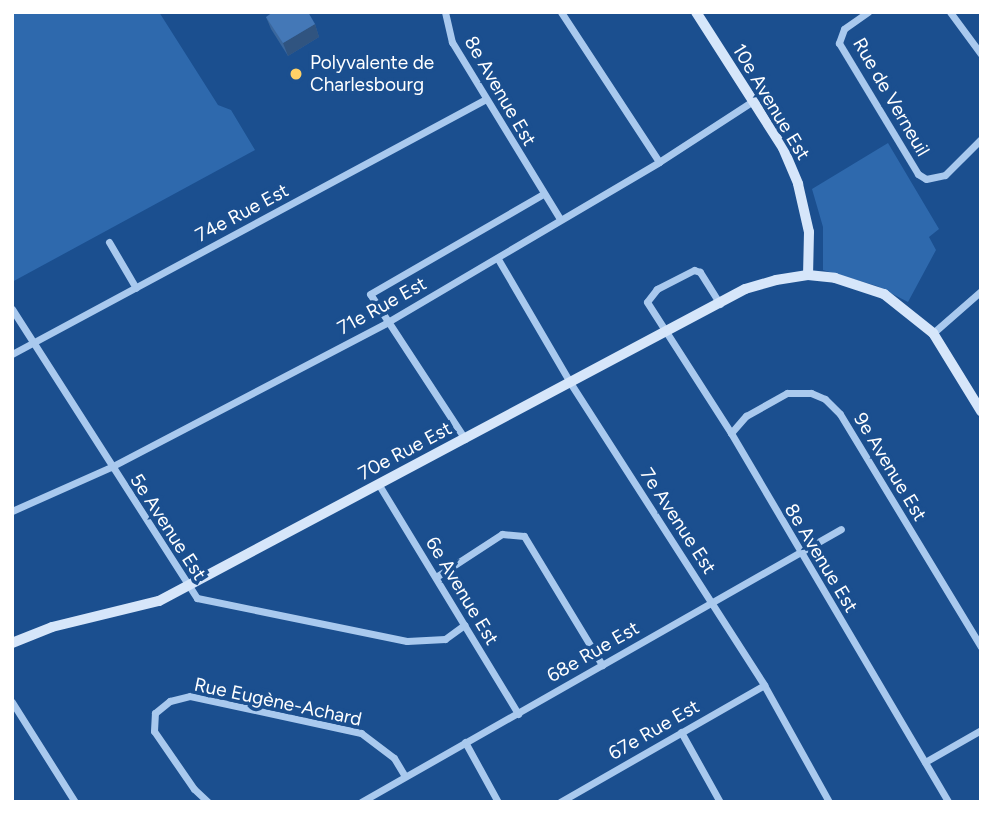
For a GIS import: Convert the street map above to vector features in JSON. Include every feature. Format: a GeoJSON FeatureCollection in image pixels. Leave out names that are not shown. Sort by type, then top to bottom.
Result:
{"type":"FeatureCollection","features":[{"type":"Feature","properties":{"kind":"street","name":"8e Avenue Est"},"geometry":{"type":"LineString","coordinates":[[445,12],[452,42],[560,219]]}},
{"type":"Feature","properties":{"kind":"street"},"geometry":{"type":"LineString","coordinates":[[561,12],[659,162]]}},
{"type":"Feature","properties":{"kind":"street","name":"10e Avenue Est"},"geometry":{"type":"LineString","coordinates":[[696,12],[753,101],[799,184],[809,232],[808,275]]}},
{"type":"Feature","properties":{"kind":"street","name":"Rue de Verneuil"},"geometry":{"type":"LineString","coordinates":[[868,12],[844,29],[839,43],[918,174],[926,179],[945,175],[981,139]]}},
{"type":"Feature","properties":{"kind":"street"},"geometry":{"type":"LineString","coordinates":[[950,12],[981,54]]}},
{"type":"Feature","properties":{"kind":"street","name":"74e Rue Est"},"geometry":{"type":"LineString","coordinates":[[12,354],[486,99]]}},
{"type":"Feature","properties":{"kind":"street","name":"71e Rue Est"},"geometry":{"type":"LineString","coordinates":[[12,511],[111,467],[386,323],[659,162],[753,101]]}},
{"type":"Feature","properties":{"kind":"street","name":"71e Rue Est"},"geometry":{"type":"LineString","coordinates":[[386,323],[370,294],[543,194]]}},
{"type":"Feature","properties":{"kind":"street"},"geometry":{"type":"LineString","coordinates":[[109,242],[136,288]]}},
{"type":"Feature","properties":{"kind":"street","name":"7e Avenue Est"},"geometry":{"type":"LineString","coordinates":[[498,259],[571,384],[764,685],[829,802]]}},
{"type":"Feature","properties":{"kind":"street","name":"8e Avenue Est"},"geometry":{"type":"LineString","coordinates":[[720,304],[700,272],[689,272],[649,295],[647,302],[731,433],[799,553],[948,802]]}},
{"type":"Feature","properties":{"kind":"street"},"geometry":{"type":"LineString","coordinates":[[808,275],[835,278],[884,294],[933,333],[981,411]]}},
{"type":"Feature","properties":{"kind":"street","name":"70e Rue Est"},"geometry":{"type":"LineString","coordinates":[[12,643],[52,627],[132,610],[379,485],[745,289],[808,275]]}},
{"type":"Feature","properties":{"kind":"street"},"geometry":{"type":"LineString","coordinates":[[933,333],[981,291]]}},
{"type":"Feature","properties":{"kind":"street","name":"5e Avenue Est"},"geometry":{"type":"LineString","coordinates":[[12,309],[184,585],[197,598],[212,604],[407,641],[445,639],[464,625]]}},
{"type":"Feature","properties":{"kind":"street"},"geometry":{"type":"LineString","coordinates":[[386,323],[465,439]]}},
{"type":"Feature","properties":{"kind":"street","name":"9e Avenue Est"},"geometry":{"type":"LineString","coordinates":[[731,433],[746,416],[787,393],[811,393],[825,399],[840,414],[981,647]]}},
{"type":"Feature","properties":{"kind":"street","name":"6e Avenue Est"},"geometry":{"type":"LineString","coordinates":[[379,485],[518,714]]}},
{"type":"Feature","properties":{"kind":"street","name":"68e Rue Est"},"geometry":{"type":"LineString","coordinates":[[361,802],[841,529]]}},
{"type":"Feature","properties":{"kind":"street"},"geometry":{"type":"LineString","coordinates":[[436,577],[502,534],[524,536],[602,665]]}},
{"type":"Feature","properties":{"kind":"street","name":"67e Rue Est"},"geometry":{"type":"LineString","coordinates":[[560,802],[764,685]]}},
{"type":"Feature","properties":{"kind":"street","name":"Rue Eugène-Achard"},"geometry":{"type":"LineString","coordinates":[[208,802],[194,789],[154,731],[155,713],[170,701],[190,696],[361,733],[386,750],[405,776]]}},
{"type":"Feature","properties":{"kind":"street"},"geometry":{"type":"LineString","coordinates":[[12,702],[75,802]]}},
{"type":"Feature","properties":{"kind":"street"},"geometry":{"type":"LineString","coordinates":[[925,762],[981,730]]}},
{"type":"Feature","properties":{"kind":"street"},"geometry":{"type":"LineString","coordinates":[[681,732],[720,802]]}},
{"type":"Feature","properties":{"kind":"street"},"geometry":{"type":"LineString","coordinates":[[465,742],[498,802]]}},
{"type":"Feature","properties":{"kind":"shaded area"},"geometry":{"type":"Polygon","coordinates":[[[12,12],[159,12],[218,105],[231,110],[255,150],[12,282],[12,12]]]}},
{"type":"Feature","properties":{"kind":"shaded area"},"geometry":{"type":"Polygon","coordinates":[[[888,143],[939,229],[929,237],[936,250],[908,302],[877,286],[823,270],[823,227],[812,189],[888,143]]]}},
{"type":"Feature","properties":{"kind":"building"},"geometry":{"type":"Polygon","coordinates":[[[273,12],[308,12],[315,24],[283,43],[266,17],[273,12]]]}},
{"type":"Feature","properties":{"kind":"place","name":"Polyvalente de Charlesbourg"},"geometry":{"type":"Point","coordinates":[296,74]}}]}
